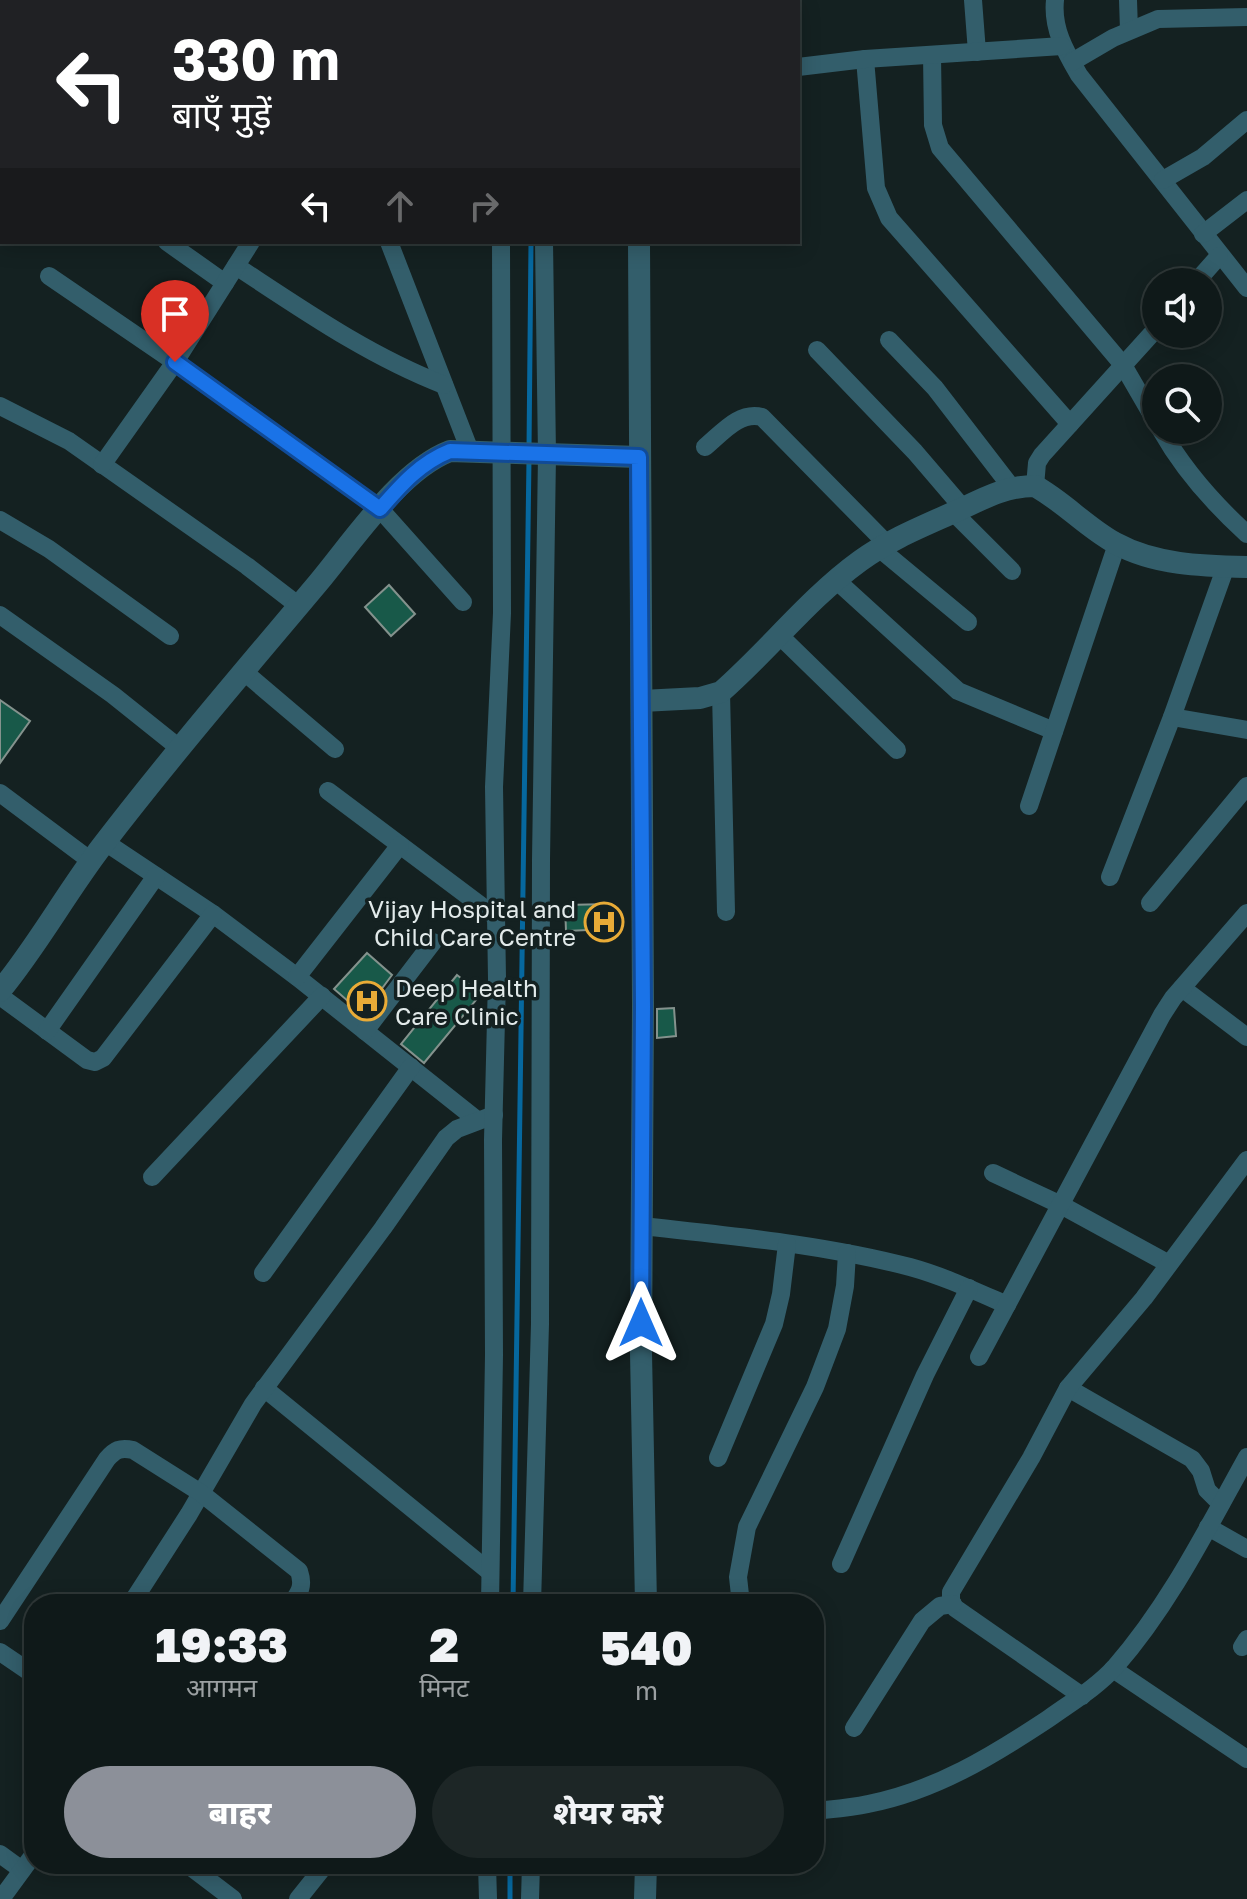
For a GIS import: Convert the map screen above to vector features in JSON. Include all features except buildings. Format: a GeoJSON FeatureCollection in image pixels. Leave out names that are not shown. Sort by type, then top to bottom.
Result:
{"type":"FeatureCollection","features":[{"type":"Feature","properties":{"kind":"street"},"geometry":{"type":"LineString","coordinates":[[973,0],[977,52]]}},
{"type":"Feature","properties":{"kind":"street"},"geometry":{"type":"LineString","coordinates":[[1055,0],[1056,25],[1067,54],[1219,256],[1247,288]]}},
{"type":"Feature","properties":{"kind":"street"},"geometry":{"type":"LineString","coordinates":[[1128,0],[1129,30]]}},
{"type":"Feature","properties":{"kind":"street"},"geometry":{"type":"LineString","coordinates":[[800,67],[977,52],[1067,54],[1158,19],[1203,9],[1247,17]]}},
{"type":"Feature","properties":{"kind":"street"},"geometry":{"type":"LineString","coordinates":[[932,55],[933,125],[940,148],[1123,365],[1142,398]]}},
{"type":"Feature","properties":{"kind":"street"},"geometry":{"type":"LineString","coordinates":[[865,59],[876,188],[889,218],[1070,424]]}},
{"type":"Feature","properties":{"kind":"street"},"geometry":{"type":"LineString","coordinates":[[1163,180],[1203,157],[1247,120]]}},
{"type":"Feature","properties":{"kind":"street"},"geometry":{"type":"LineString","coordinates":[[1203,234],[1247,200]]}},
{"type":"Feature","properties":{"kind":"street"},"geometry":{"type":"LineString","coordinates":[[170,244],[225,283]]}},
{"type":"Feature","properties":{"kind":"street"},"geometry":{"type":"LineString","coordinates":[[102,465],[175,362],[250,244]]}},
{"type":"Feature","properties":{"kind":"street"},"geometry":{"type":"LineString","coordinates":[[394,244],[470,451]]}},
{"type":"Feature","properties":{"kind":"street"},"geometry":{"type":"LineString","coordinates":[[501,244],[527,454],[541,860],[540,1324],[532,1594]]}},
{"type":"Feature","properties":{"kind":"street"},"geometry":{"type":"LineString","coordinates":[[490,1594],[494,1355],[486,1117],[496,917],[494,787],[502,613],[527,454],[544,244]]}},
{"type":"Feature","properties":{"kind":"street"},"geometry":{"type":"LineString","coordinates":[[639,244],[646,1594]]}},
{"type":"Feature","properties":{"kind":"street"},"geometry":{"type":"LineString","coordinates":[[1208,268],[1219,256]]}},
{"type":"Feature","properties":{"kind":"street"},"geometry":{"type":"LineString","coordinates":[[236,266],[340,333],[416,374],[444,385]]}},
{"type":"Feature","properties":{"kind":"street"},"geometry":{"type":"LineString","coordinates":[[49,276],[380,509],[463,602]]}},
{"type":"Feature","properties":{"kind":"street"},"geometry":{"type":"LineString","coordinates":[[889,340],[935,388],[1012,488]]}},
{"type":"Feature","properties":{"kind":"street"},"geometry":{"type":"LineString","coordinates":[[1035,486],[1037,463],[1142,344]]}},
{"type":"Feature","properties":{"kind":"street"},"geometry":{"type":"LineString","coordinates":[[817,350],[915,452],[958,510],[1012,571]]}},
{"type":"Feature","properties":{"kind":"street"},"geometry":{"type":"LineString","coordinates":[[0,406],[69,441],[299,606]]}},
{"type":"Feature","properties":{"kind":"street"},"geometry":{"type":"LineString","coordinates":[[705,447],[744,416],[753,414],[762,417],[883,547],[968,622]]}},
{"type":"Feature","properties":{"kind":"street"},"geometry":{"type":"LineString","coordinates":[[1171,444],[1223,512],[1247,534]]}},
{"type":"Feature","properties":{"kind":"street"},"geometry":{"type":"LineString","coordinates":[[213,914],[103,1058],[95,1062],[87,1060],[47,1031],[0,993],[91,861],[178,747],[380,509],[417,470],[431,459],[450,451],[639,457]]}},
{"type":"Feature","properties":{"kind":"street"},"geometry":{"type":"LineString","coordinates":[[642,701],[700,698],[721,692],[836,580],[883,547],[958,510],[1012,488],[1035,486],[1117,544],[1157,559],[1192,565],[1236,567],[1172,717],[1110,877]]}},
{"type":"Feature","properties":{"kind":"street"},"geometry":{"type":"LineString","coordinates":[[0,520],[49,549],[170,636]]}},
{"type":"Feature","properties":{"kind":"street"},"geometry":{"type":"LineString","coordinates":[[1029,806],[1117,544]]}},
{"type":"Feature","properties":{"kind":"street"},"geometry":{"type":"LineString","coordinates":[[836,580],[958,691],[1054,731]]}},
{"type":"Feature","properties":{"kind":"street"},"geometry":{"type":"LineString","coordinates":[[0,615],[113,695],[178,747]]}},
{"type":"Feature","properties":{"kind":"street"},"geometry":{"type":"LineString","coordinates":[[779,635],[897,750]]}},
{"type":"Feature","properties":{"kind":"street"},"geometry":{"type":"LineString","coordinates":[[243,671],[335,749]]}},
{"type":"Feature","properties":{"kind":"street"},"geometry":{"type":"LineString","coordinates":[[721,692],[726,912]]}},
{"type":"Feature","properties":{"kind":"street"},"geometry":{"type":"LineString","coordinates":[[1172,717],[1247,730]]}},
{"type":"Feature","properties":{"kind":"street"},"geometry":{"type":"LineString","coordinates":[[1150,903],[1247,786]]}},
{"type":"Feature","properties":{"kind":"street"},"geometry":{"type":"LineString","coordinates":[[328,791],[496,917]]}},
{"type":"Feature","properties":{"kind":"street"},"geometry":{"type":"LineString","coordinates":[[0,793],[91,861]]}},
{"type":"Feature","properties":{"kind":"street"},"geometry":{"type":"LineString","coordinates":[[105,842],[213,914],[411,1067],[486,1117]]}},
{"type":"Feature","properties":{"kind":"street"},"geometry":{"type":"LineString","coordinates":[[297,977],[400,845]]}},
{"type":"Feature","properties":{"kind":"street"},"geometry":{"type":"LineString","coordinates":[[47,1031],[156,876]]}},
{"type":"Feature","properties":{"kind":"street"},"geometry":{"type":"LineString","coordinates":[[979,1357],[1162,1015],[1247,913]]}},
{"type":"Feature","properties":{"kind":"street"},"geometry":{"type":"LineString","coordinates":[[365,1031],[433,942]]}},
{"type":"Feature","properties":{"kind":"street"},"geometry":{"type":"LineString","coordinates":[[1182,988],[1247,1037]]}},
{"type":"Feature","properties":{"kind":"street"},"geometry":{"type":"LineString","coordinates":[[152,1177],[322,996]]}},
{"type":"Feature","properties":{"kind":"street"},"geometry":{"type":"LineString","coordinates":[[263,1273],[411,1067]]}},
{"type":"Feature","properties":{"kind":"street"},"geometry":{"type":"LineString","coordinates":[[137,1594],[264,1388],[446,1138],[457,1129],[486,1117]]}},
{"type":"Feature","properties":{"kind":"street"},"geometry":{"type":"LineString","coordinates":[[953,1604],[951,1592],[957,1580],[1031,1458],[1068,1388],[1169,1264],[1247,1160]]}},
{"type":"Feature","properties":{"kind":"street"},"geometry":{"type":"LineString","coordinates":[[993,1173],[1061,1205],[1169,1264]]}},
{"type":"Feature","properties":{"kind":"street"},"geometry":{"type":"LineString","coordinates":[[642,1226],[847,1253],[912,1267],[1007,1305]]}},
{"type":"Feature","properties":{"kind":"street"},"geometry":{"type":"LineString","coordinates":[[718,1458],[774,1324],[787,1244]]}},
{"type":"Feature","properties":{"kind":"street"},"geometry":{"type":"LineString","coordinates":[[740,1594],[738,1577],[747,1527],[815,1387],[837,1329],[847,1253]]}},
{"type":"Feature","properties":{"kind":"street"},"geometry":{"type":"LineString","coordinates":[[841,1564],[925,1375],[969,1288]]}},
{"type":"Feature","properties":{"kind":"street"},"geometry":{"type":"LineString","coordinates":[[264,1388],[490,1572]]}},
{"type":"Feature","properties":{"kind":"street"},"geometry":{"type":"LineString","coordinates":[[1068,1388],[1192,1459],[1201,1471],[1207,1490],[1221,1504]]}},
{"type":"Feature","properties":{"kind":"street"},"geometry":{"type":"LineString","coordinates":[[0,1621],[89,1486],[115,1450],[124,1448],[133,1450],[201,1493],[299,1571],[302,1580],[299,1594]]}},
{"type":"Feature","properties":{"kind":"street"},"geometry":{"type":"LineString","coordinates":[[824,1810],[869,1804],[936,1784],[1008,1745],[1082,1696],[1113,1669],[1182,1575],[1247,1457]]}},
{"type":"Feature","properties":{"kind":"street"},"geometry":{"type":"LineString","coordinates":[[1208,1527],[1247,1549]]}},
{"type":"Feature","properties":{"kind":"street"},"geometry":{"type":"LineString","coordinates":[[854,1728],[922,1621],[940,1606],[953,1604],[1082,1696]]}},
{"type":"Feature","properties":{"kind":"street"},"geometry":{"type":"LineString","coordinates":[[0,1652],[24,1668]]}},
{"type":"Feature","properties":{"kind":"street"},"geometry":{"type":"LineString","coordinates":[[1113,1669],[1247,1759]]}},
{"type":"Feature","properties":{"kind":"street"},"geometry":{"type":"LineString","coordinates":[[0,1854],[22,1870]]}},
{"type":"Feature","properties":{"kind":"street"},"geometry":{"type":"LineString","coordinates":[[1,1899],[24,1867]]}},
{"type":"Feature","properties":{"kind":"street"},"geometry":{"type":"LineString","coordinates":[[200,1874],[233,1899]]}},
{"type":"Feature","properties":{"kind":"street"},"geometry":{"type":"LineString","coordinates":[[298,1899],[318,1874]]}},
{"type":"Feature","properties":{"kind":"street"},"geometry":{"type":"LineString","coordinates":[[487,1874],[488,1899]]}},
{"type":"Feature","properties":{"kind":"street"},"geometry":{"type":"LineString","coordinates":[[530,1899],[531,1874]]}},
{"type":"Feature","properties":{"kind":"street"},"geometry":{"type":"LineString","coordinates":[[645,1899],[646,1874]]}},
{"type":"Feature","properties":{"kind":"waterway"},"geometry":{"type":"LineString","coordinates":[[529,449],[531,244]]}},
{"type":"Feature","properties":{"kind":"waterway"},"geometry":{"type":"LineString","coordinates":[[513,1594],[529,459]]}},
{"type":"Feature","properties":{"kind":"waterway"},"geometry":{"type":"LineString","coordinates":[[510,1874],[510,1899]]}},
{"type":"Feature","properties":{"kind":"place","name":"Vijay Hospital and Child Care Centre"},"geometry":{"type":"Point","coordinates":[604,922]}},
{"type":"Feature","properties":{"kind":"place","name":"Deep Health Care Clinic"},"geometry":{"type":"Point","coordinates":[367,1001]}},
{"type":"Feature","properties":{"kind":"route"},"geometry":{"type":"LineString","coordinates":[[175,362],[380,509],[417,470],[431,459],[450,451],[639,457],[643,1006],[641,1323]]}}]}
